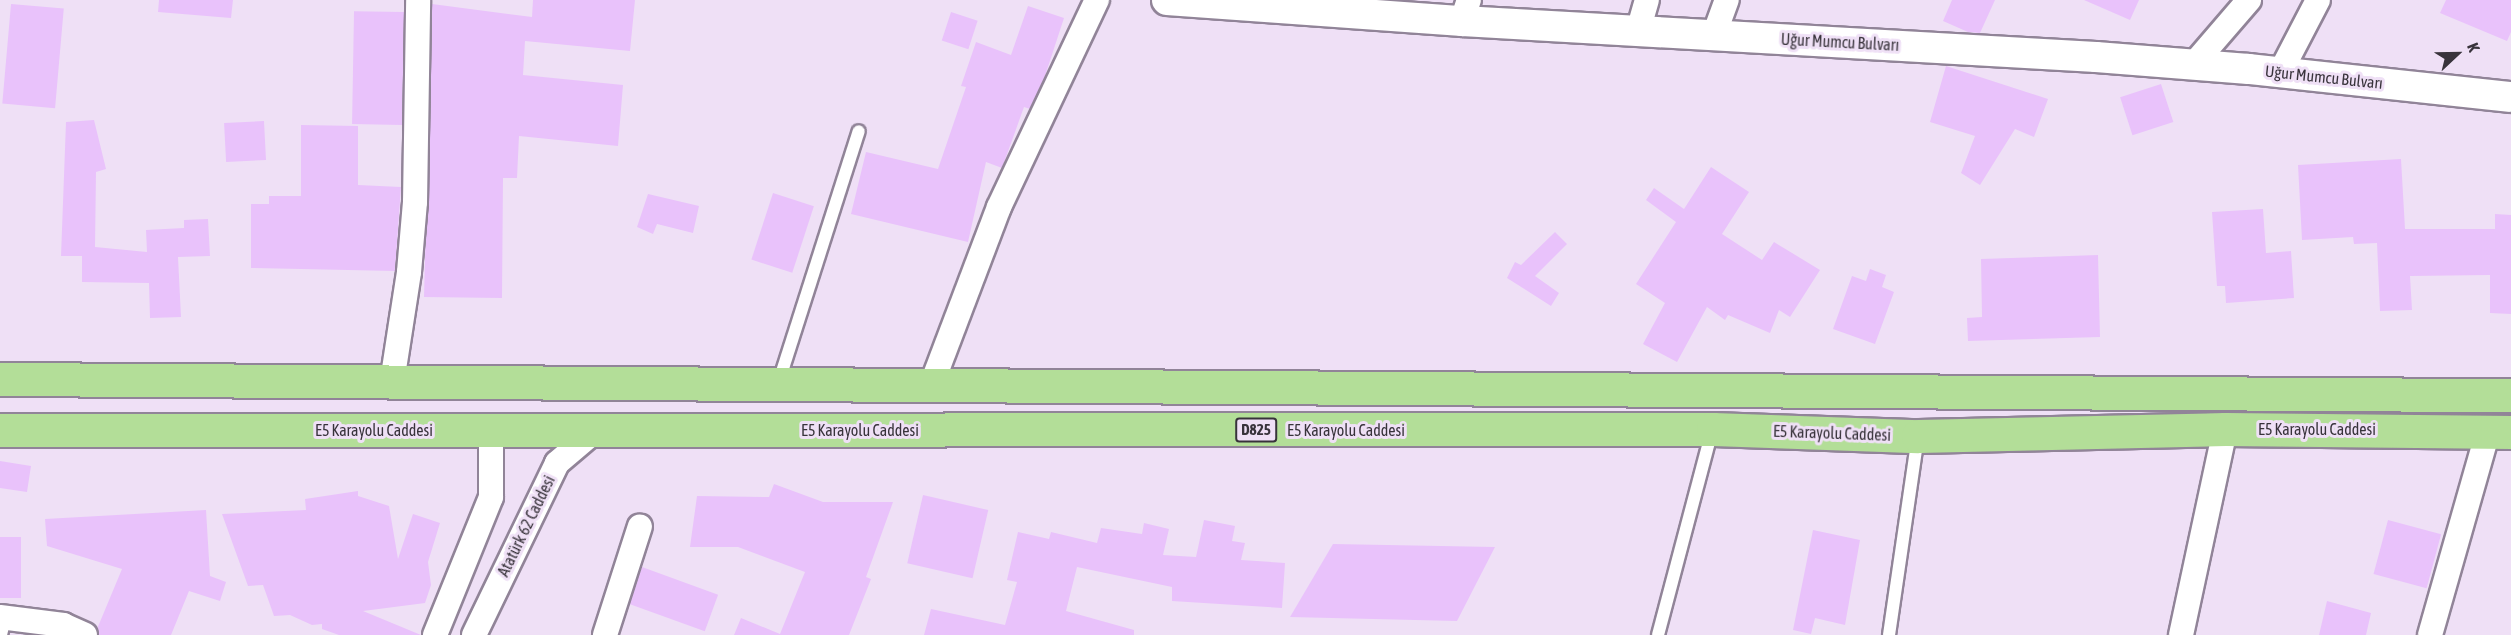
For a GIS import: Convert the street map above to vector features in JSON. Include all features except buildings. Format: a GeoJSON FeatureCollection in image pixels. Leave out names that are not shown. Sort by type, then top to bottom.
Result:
{"type":"FeatureCollection","features":[{"type":"Feature","properties":{"kind":"highway"},"geometry":{"type":"LineString","coordinates":[[2321,396],[2511,373]]}},
{"type":"Feature","properties":{"kind":"highway","name":"E5 Karayolu Caddesi"},"geometry":{"type":"LineString","coordinates":[[0,379],[2321,396],[2511,395]]}},
{"type":"Feature","properties":{"kind":"highway","name":"E5 Karayolu Caddesi"},"geometry":{"type":"LineString","coordinates":[[0,430],[1713,429],[1918,436],[2225,429],[2503,432]]}},
{"type":"Feature","properties":{"kind":"street"},"geometry":{"type":"LineString","coordinates":[[392,382],[409,272],[415,202],[418,0]]}},
{"type":"Feature","properties":{"kind":"street"},"geometry":{"type":"LineString","coordinates":[[931,386],[999,207],[1097,0]]}},
{"type":"Feature","properties":{"kind":"street","name":"Uğur Mumcu Bulvarı"},"geometry":{"type":"LineString","coordinates":[[1167,0],[1465,11],[1638,31],[2193,64],[2511,97]]}},
{"type":"Feature","properties":{"kind":"street"},"geometry":{"type":"LineString","coordinates":[[1638,31],[1647,0]]}},
{"type":"Feature","properties":{"kind":"street"},"geometry":{"type":"LineString","coordinates":[[1714,35],[1728,0]]}},
{"type":"Feature","properties":{"kind":"street"},"geometry":{"type":"LineString","coordinates":[[2193,64],[2249,0]]}},
{"type":"Feature","properties":{"kind":"street"},"geometry":{"type":"LineString","coordinates":[[2280,73],[2318,0]]}},
{"type":"Feature","properties":{"kind":"street"},"geometry":{"type":"LineString","coordinates":[[2181,635],[2225,429]]}},
{"type":"Feature","properties":{"kind":"street"},"geometry":{"type":"LineString","coordinates":[[435,635],[491,497],[491,430]]}},
{"type":"Feature","properties":{"kind":"street","name":"Atatürk 62 Caddesi"},"geometry":{"type":"LineString","coordinates":[[474,635],[557,463],[596,430]]}},
{"type":"Feature","properties":{"kind":"street"},"geometry":{"type":"LineString","coordinates":[[2430,635],[2503,432]]}},
{"type":"Feature","properties":{"kind":"street"},"geometry":{"type":"LineString","coordinates":[[605,635],[640,526]]}},
{"type":"Feature","properties":{"kind":"street"},"geometry":{"type":"LineString","coordinates":[[2,623],[63,625],[85,635]]}},
{"type":"Feature","properties":{"kind":"lane"},"geometry":{"type":"LineString","coordinates":[[778,385],[859,131]]}},
{"type":"Feature","properties":{"kind":"lane"},"geometry":{"type":"LineString","coordinates":[[1658,635],[1713,429]]}},
{"type":"Feature","properties":{"kind":"lane"},"geometry":{"type":"LineString","coordinates":[[1889,635],[1918,436]]}}]}
